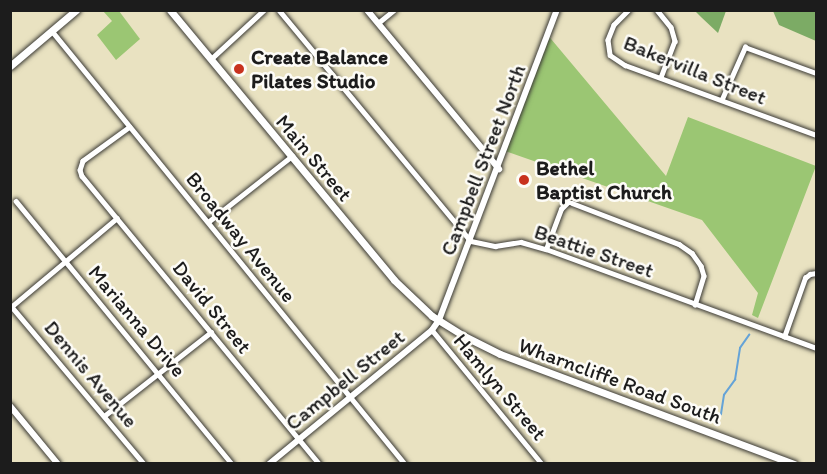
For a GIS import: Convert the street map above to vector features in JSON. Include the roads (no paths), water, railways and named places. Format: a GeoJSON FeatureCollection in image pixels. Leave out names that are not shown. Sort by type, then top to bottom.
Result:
{"type":"FeatureCollection","features":[{"type":"Feature","properties":{"kind":"main road"},"geometry":{"type":"LineString","coordinates":[[10,66],[76,10]]}},
{"type":"Feature","properties":{"kind":"main road","name":"Main Street"},"geometry":{"type":"LineString","coordinates":[[170,10],[394,280],[439,320]]}},
{"type":"Feature","properties":{"kind":"main road","name":"Wharncliffe Road South"},"geometry":{"type":"LineString","coordinates":[[439,320],[464,336],[500,354],[794,464]]}},
{"type":"Feature","properties":{"kind":"street"},"geometry":{"type":"LineString","coordinates":[[211,58],[264,10]]}},
{"type":"Feature","properties":{"kind":"street"},"geometry":{"type":"LineString","coordinates":[[279,10],[471,241]]}},
{"type":"Feature","properties":{"kind":"street"},"geometry":{"type":"LineString","coordinates":[[367,10],[498,169]]}},
{"type":"Feature","properties":{"kind":"street"},"geometry":{"type":"LineString","coordinates":[[378,23],[394,10]]}},
{"type":"Feature","properties":{"kind":"street","name":"Campbell Street North"},"geometry":{"type":"LineString","coordinates":[[439,320],[471,241],[557,10]]}},
{"type":"Feature","properties":{"kind":"street","name":"Bakervilla Street"},"geometry":{"type":"LineString","coordinates":[[629,10],[614,25],[608,40],[610,55],[625,64],[816,135]]}},
{"type":"Feature","properties":{"kind":"street"},"geometry":{"type":"LineString","coordinates":[[657,10],[671,27],[675,41],[661,77]]}},
{"type":"Feature","properties":{"kind":"street","name":"Broadway Avenue"},"geometry":{"type":"LineString","coordinates":[[52,31],[405,464]]}},
{"type":"Feature","properties":{"kind":"street"},"geometry":{"type":"LineString","coordinates":[[722,99],[745,46],[816,73]]}},
{"type":"Feature","properties":{"kind":"street","name":"David Street"},"geometry":{"type":"LineString","coordinates":[[130,127],[83,161],[80,170],[320,464]]}},
{"type":"Feature","properties":{"kind":"street"},"geometry":{"type":"LineString","coordinates":[[208,222],[292,156]]}},
{"type":"Feature","properties":{"kind":"street","name":"Marianna Drive"},"geometry":{"type":"LineString","coordinates":[[16,201],[159,372],[232,464]]}},
{"type":"Feature","properties":{"kind":"street"},"geometry":{"type":"LineString","coordinates":[[546,249],[561,210],[567,203],[572,203],[679,244],[692,253],[701,266],[704,276],[695,305]]}},
{"type":"Feature","properties":{"kind":"street"},"geometry":{"type":"LineString","coordinates":[[11,307],[117,218]]}},
{"type":"Feature","properties":{"kind":"street","name":"Beattie Street"},"geometry":{"type":"LineString","coordinates":[[471,241],[495,246],[521,242],[546,249],[816,348]]}},
{"type":"Feature","properties":{"kind":"street"},"geometry":{"type":"LineString","coordinates":[[784,337],[805,278],[816,273]]}},
{"type":"Feature","properties":{"kind":"street","name":"Dennis Avenue"},"geometry":{"type":"LineString","coordinates":[[11,307],[144,464]]}},
{"type":"Feature","properties":{"kind":"street","name":"Campbell Street"},"geometry":{"type":"LineString","coordinates":[[269,464],[432,330],[439,320]]}},
{"type":"Feature","properties":{"kind":"street","name":"Hamlyn Street"},"geometry":{"type":"LineString","coordinates":[[432,330],[542,464]]}},
{"type":"Feature","properties":{"kind":"street"},"geometry":{"type":"LineString","coordinates":[[104,416],[211,332]]}},
{"type":"Feature","properties":{"kind":"street"},"geometry":{"type":"LineString","coordinates":[[12,410],[58,464]]}},
{"type":"Feature","properties":{"kind":"waterway"},"geometry":{"type":"LineString","coordinates":[[717,421],[721,414],[724,395],[735,380],[740,348],[749,335]]}},
{"type":"Feature","properties":{"kind":"place","name":"Create Balance Pilates Studio"},"geometry":{"type":"Point","coordinates":[239,69]}},
{"type":"Feature","properties":{"kind":"place","name":"Bethel Baptist Church"},"geometry":{"type":"Point","coordinates":[524,180]}}]}
